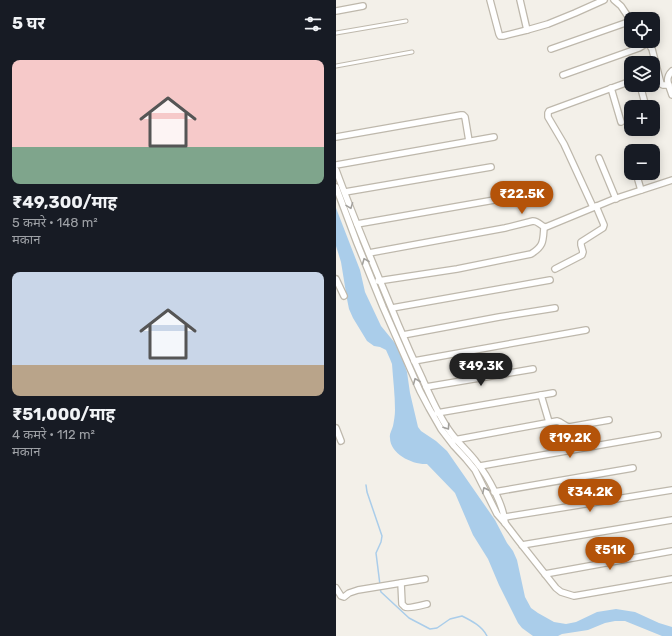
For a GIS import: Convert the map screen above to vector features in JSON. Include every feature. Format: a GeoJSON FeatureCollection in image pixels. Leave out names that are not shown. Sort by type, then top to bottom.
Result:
{"type":"FeatureCollection","features":[{"type":"Feature","properties":{"kind":"street"},"geometry":{"type":"LineString","coordinates":[[490,0],[500,36],[548,24],[575,14],[604,0]]}},
{"type":"Feature","properties":{"kind":"street"},"geometry":{"type":"LineString","coordinates":[[520,0],[527,30]]}},
{"type":"Feature","properties":{"kind":"street"},"geometry":{"type":"LineString","coordinates":[[614,0],[625,12]]}},
{"type":"Feature","properties":{"kind":"street"},"geometry":{"type":"LineString","coordinates":[[336,11],[363,6]]}},
{"type":"Feature","properties":{"kind":"street"},"geometry":{"type":"LineString","coordinates":[[551,49],[624,23]]}},
{"type":"Feature","properties":{"kind":"street"},"geometry":{"type":"LineString","coordinates":[[563,75],[640,48]]}},
{"type":"Feature","properties":{"kind":"street"},"geometry":{"type":"LineString","coordinates":[[672,71],[667,78],[672,95]]}},
{"type":"Feature","properties":{"kind":"street"},"geometry":{"type":"LineString","coordinates":[[555,269],[582,255],[583,252],[581,242],[603,228],[604,224],[564,144],[548,116],[548,112],[624,83]]}},
{"type":"Feature","properties":{"kind":"street"},"geometry":{"type":"LineString","coordinates":[[660,84],[669,85]]}},
{"type":"Feature","properties":{"kind":"street"},"geometry":{"type":"LineString","coordinates":[[611,88],[621,122]]}},
{"type":"Feature","properties":{"kind":"street"},"geometry":{"type":"LineString","coordinates":[[336,137],[461,114],[465,117],[469,141]]}},
{"type":"Feature","properties":{"kind":"street"},"geometry":{"type":"LineString","coordinates":[[336,165],[494,137]]}},
{"type":"Feature","properties":{"kind":"street"},"geometry":{"type":"LineString","coordinates":[[599,158],[616,199]]}},
{"type":"Feature","properties":{"kind":"street"},"geometry":{"type":"LineString","coordinates":[[345,192],[491,166]]}},
{"type":"Feature","properties":{"kind":"street"},"geometry":{"type":"LineString","coordinates":[[336,170],[380,281],[426,387],[441,429],[475,470],[497,514],[505,520],[672,490]]}},
{"type":"Feature","properties":{"kind":"street"},"geometry":{"type":"LineString","coordinates":[[638,180],[641,190]]}},
{"type":"Feature","properties":{"kind":"street"},"geometry":{"type":"LineString","coordinates":[[369,253],[505,228],[533,221],[544,227],[549,227],[595,207],[672,180]]}},
{"type":"Feature","properties":{"kind":"street"},"geometry":{"type":"LineString","coordinates":[[357,224],[500,199],[540,185]]}},
{"type":"Feature","properties":{"kind":"street"},"geometry":{"type":"LineString","coordinates":[[336,187],[373,282],[420,391],[435,414],[480,466],[494,492],[505,520],[522,546],[556,588],[561,592],[574,596],[672,579]]}},
{"type":"Feature","properties":{"kind":"street"},"geometry":{"type":"LineString","coordinates":[[373,282],[457,269],[531,254],[541,246],[543,242],[544,227]]}},
{"type":"Feature","properties":{"kind":"street"},"geometry":{"type":"LineString","coordinates":[[336,280],[344,296]]}},
{"type":"Feature","properties":{"kind":"street"},"geometry":{"type":"LineString","coordinates":[[392,308],[550,280]]}},
{"type":"Feature","properties":{"kind":"street"},"geometry":{"type":"LineString","coordinates":[[403,335],[555,308]]}},
{"type":"Feature","properties":{"kind":"street"},"geometry":{"type":"LineString","coordinates":[[414,361],[586,330]]}},
{"type":"Feature","properties":{"kind":"street"},"geometry":{"type":"LineString","coordinates":[[426,387],[533,369]]}},
{"type":"Feature","properties":{"kind":"street"},"geometry":{"type":"LineString","coordinates":[[435,414],[553,393]]}},
{"type":"Feature","properties":{"kind":"street"},"geometry":{"type":"LineString","coordinates":[[541,395],[549,422]]}},
{"type":"Feature","properties":{"kind":"street"},"geometry":{"type":"LineString","coordinates":[[450,440],[549,422],[559,421],[569,427],[609,420]]}},
{"type":"Feature","properties":{"kind":"street"},"geometry":{"type":"LineString","coordinates":[[336,428],[341,440]]}},
{"type":"Feature","properties":{"kind":"street"},"geometry":{"type":"LineString","coordinates":[[480,466],[658,435]]}},
{"type":"Feature","properties":{"kind":"street"},"geometry":{"type":"LineString","coordinates":[[494,492],[632,468]]}},
{"type":"Feature","properties":{"kind":"street"},"geometry":{"type":"LineString","coordinates":[[522,546],[672,520]]}},
{"type":"Feature","properties":{"kind":"street"},"geometry":{"type":"LineString","coordinates":[[545,574],[672,551]]}},
{"type":"Feature","properties":{"kind":"street"},"geometry":{"type":"LineString","coordinates":[[336,588],[340,596],[344,597],[353,592],[425,579]]}},
{"type":"Feature","properties":{"kind":"street"},"geometry":{"type":"LineString","coordinates":[[401,583],[402,604],[405,607],[428,604]]}},
{"type":"Feature","properties":{"kind":"lane"},"geometry":{"type":"LineString","coordinates":[[336,33],[406,21]]}},
{"type":"Feature","properties":{"kind":"lane"},"geometry":{"type":"LineString","coordinates":[[336,66],[412,52]]}},
{"type":"Feature","properties":{"kind":"water"},"geometry":{"type":"Polygon","coordinates":[[[336,208],[360,270],[365,292],[381,326],[399,348],[407,372],[418,427],[447,451],[495,520],[517,560],[525,597],[531,608],[554,622],[566,624],[576,622],[597,612],[616,609],[635,612],[672,627],[672,636],[662,636],[625,621],[615,621],[605,623],[588,630],[558,636],[533,636],[518,623],[488,559],[473,535],[455,493],[427,464],[415,463],[403,457],[398,454],[391,444],[390,435],[395,410],[392,364],[386,350],[374,346],[367,341],[349,309],[341,262],[336,246],[336,208]]]}},
{"type":"Feature","properties":{"kind":"waterway"},"geometry":{"type":"LineString","coordinates":[[366,485],[382,536],[376,553],[380,585]]}},
{"type":"Feature","properties":{"kind":"waterway"},"geometry":{"type":"LineString","coordinates":[[380,589],[381,592],[409,618],[430,629],[437,628],[450,619],[462,616],[480,627],[487,636]]}}]}
